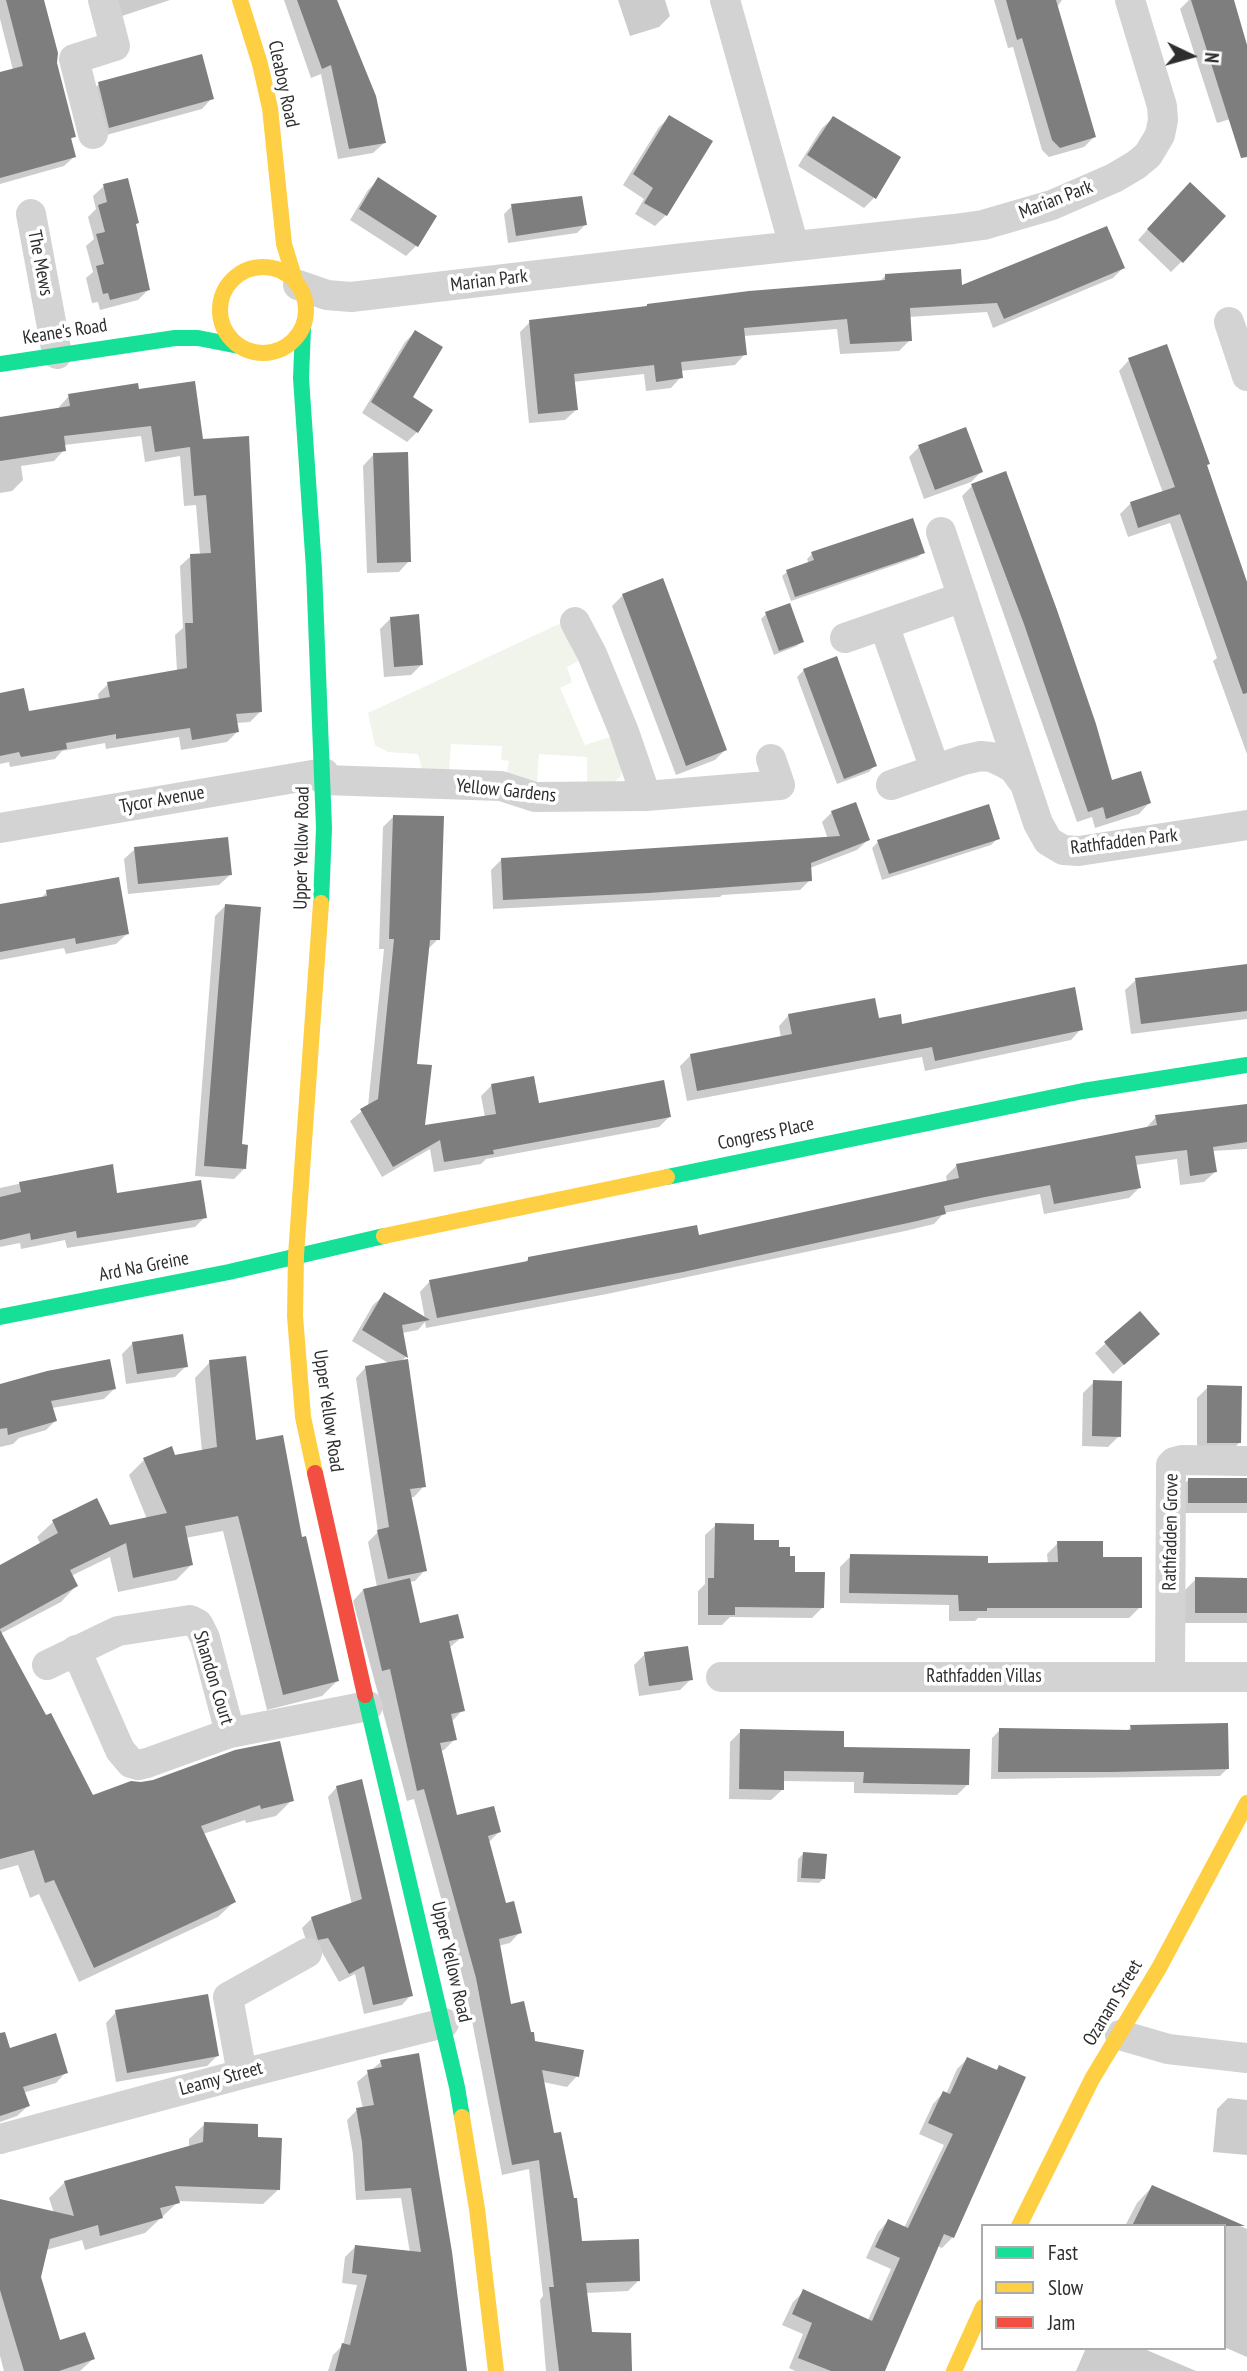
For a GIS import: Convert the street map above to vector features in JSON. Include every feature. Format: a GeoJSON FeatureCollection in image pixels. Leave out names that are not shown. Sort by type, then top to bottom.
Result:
{"type":"FeatureCollection","features":[{"type":"Feature","properties":{"kind":"street"},"geometry":{"type":"LineString","coordinates":[[93,134],[74,59],[115,46],[103,0]]}},
{"type":"Feature","properties":{"kind":"street","name":"Cleaboy Road"},"geometry":{"type":"LineString","coordinates":[[240,0],[260,64],[270,108],[284,244],[296,282]]}},
{"type":"Feature","properties":{"kind":"street"},"geometry":{"type":"LineString","coordinates":[[725,0],[794,246]]}},
{"type":"Feature","properties":{"kind":"street","name":"Marian Park"},"geometry":{"type":"LineString","coordinates":[[304,325],[331,305],[351,298],[983,225],[1052,205],[1114,178],[1136,165],[1156,145],[1163,120],[1158,89],[1130,0]]}},
{"type":"Feature","properties":{"kind":"street","name":"Cleaboy Road"},"geometry":{"type":"LineString","coordinates":[[250,269],[276,201],[279,179]]}},
{"type":"Feature","properties":{"kind":"street","name":"The Mews"},"geometry":{"type":"LineString","coordinates":[[31,214],[58,354]]}},
{"type":"Feature","properties":{"kind":"street"},"geometry":{"type":"LineString","coordinates":[[274,268],[285,273],[296,282],[306,306],[304,325],[289,345],[268,353],[257,353],[239,346],[231,340],[222,321],[221,300],[226,290],[239,274],[250,269],[274,268]]}},
{"type":"Feature","properties":{"kind":"street","name":"Marian Park"},"geometry":{"type":"LineString","coordinates":[[296,282],[327,295],[351,298]]}},
{"type":"Feature","properties":{"kind":"street"},"geometry":{"type":"LineString","coordinates":[[202,308],[226,290]]}},
{"type":"Feature","properties":{"kind":"street","name":"Keane's Road"},"geometry":{"type":"LineString","coordinates":[[137,342],[185,321]]}},
{"type":"Feature","properties":{"kind":"street"},"geometry":{"type":"LineString","coordinates":[[1229,322],[1247,376]]}},
{"type":"Feature","properties":{"kind":"street","name":"Upper Yellow Road"},"geometry":{"type":"LineString","coordinates":[[304,325],[300,364],[324,776],[320,956],[296,1255],[296,1337],[303,1417],[331,1550],[444,2023],[477,2209],[496,2371]]}},
{"type":"Feature","properties":{"kind":"street","name":"Keane's Road"},"geometry":{"type":"LineString","coordinates":[[0,363],[137,342],[198,338],[239,346]]}},
{"type":"Feature","properties":{"kind":"street","name":"Upper Yellow Road"},"geometry":{"type":"LineString","coordinates":[[257,353],[281,376],[296,404],[305,440]]}},
{"type":"Feature","properties":{"kind":"street","name":"Rathfadden Park"},"geometry":{"type":"LineString","coordinates":[[941,532],[1031,799],[1048,841],[1058,848],[1070,851],[1089,850],[1247,825]]}},
{"type":"Feature","properties":{"kind":"street"},"geometry":{"type":"LineString","coordinates":[[845,638],[963,597]]}},
{"type":"Feature","properties":{"kind":"street"},"geometry":{"type":"LineString","coordinates":[[575,622],[592,654],[624,732],[646,796]]}},
{"type":"Feature","properties":{"kind":"street"},"geometry":{"type":"LineString","coordinates":[[884,625],[935,769]]}},
{"type":"Feature","properties":{"kind":"street","name":"Rathfadden Park"},"geometry":{"type":"LineString","coordinates":[[891,785],[971,757],[981,756],[999,760],[1017,774],[1031,799]]}},
{"type":"Feature","properties":{"kind":"street","name":"Yellow Gardens"},"geometry":{"type":"LineString","coordinates":[[324,776],[501,786],[535,797],[646,796],[780,785],[771,759]]}},
{"type":"Feature","properties":{"kind":"street","name":"Tycor Avenue"},"geometry":{"type":"LineString","coordinates":[[0,828],[324,776]]}},
{"type":"Feature","properties":{"kind":"street","name":"Congress Place"},"geometry":{"type":"LineString","coordinates":[[296,1255],[1083,1091],[1247,1065]]}},
{"type":"Feature","properties":{"kind":"street","name":"Ard Na Greine"},"geometry":{"type":"LineString","coordinates":[[0,1317],[229,1272],[296,1255]]}},
{"type":"Feature","properties":{"kind":"street","name":"Rathfadden Grove"},"geometry":{"type":"LineString","coordinates":[[1170,1677],[1171,1465],[1182,1460],[1247,1461]]}},
{"type":"Feature","properties":{"kind":"street","name":"Shandon Court"},"geometry":{"type":"LineString","coordinates":[[47,1665],[118,1631],[184,1620],[195,1622],[205,1638],[230,1733]]}},
{"type":"Feature","properties":{"kind":"street","name":"Shandon Court"},"geometry":{"type":"LineString","coordinates":[[76,1650],[120,1750],[131,1763],[138,1765],[230,1733],[368,1706]]}},
{"type":"Feature","properties":{"kind":"street","name":"Rathfadden Villas"},"geometry":{"type":"LineString","coordinates":[[721,1677],[1247,1677]]}},
{"type":"Feature","properties":{"kind":"street","name":"Ozanam Street"},"geometry":{"type":"LineString","coordinates":[[1020,2224],[1073,2116],[1199,1894],[1247,1803]]}},
{"type":"Feature","properties":{"kind":"street"},"geometry":{"type":"LineString","coordinates":[[242,2074],[228,1997],[307,1953]]}},
{"type":"Feature","properties":{"kind":"street","name":"Leamy Street"},"geometry":{"type":"LineString","coordinates":[[0,2139],[444,2023]]}},
{"type":"Feature","properties":{"kind":"street"},"geometry":{"type":"LineString","coordinates":[[1120,2035],[1168,2049],[1247,2058]]}},
{"type":"Feature","properties":{"kind":"street"},"geometry":{"type":"LineString","coordinates":[[954,2371],[981,2311]]}},
{"type":"Feature","properties":{"kind":"shaded area"},"geometry":{"type":"Polygon","coordinates":[[[559,624],[580,660],[567,667],[572,682],[560,688],[585,745],[610,737],[622,767],[621,776],[612,784],[587,783],[587,757],[539,754],[537,782],[506,776],[509,761],[501,760],[502,746],[451,744],[449,770],[422,769],[418,754],[388,752],[375,745],[368,713],[559,624]]]}},
{"type":"Feature","properties":{"kind":"building"},"geometry":{"type":"Polygon","coordinates":[[[6,0],[44,0],[76,137],[71,138],[76,157],[0,178],[0,72],[23,66],[6,0]]]}},
{"type":"Feature","properties":{"kind":"building"},"geometry":{"type":"Polygon","coordinates":[[[297,0],[337,0],[376,96],[386,143],[349,149],[331,65],[322,69],[297,0]]]}},
{"type":"Feature","properties":{"kind":"building"},"geometry":{"type":"Polygon","coordinates":[[[1006,0],[1056,0],[1096,137],[1060,148],[1052,140],[1022,38],[1017,40],[1006,0]]]}},
{"type":"Feature","properties":{"kind":"building"},"geometry":{"type":"Polygon","coordinates":[[[1191,0],[1234,0],[1247,45],[1247,157],[1241,158],[1191,0]]]}},
{"type":"Feature","properties":{"kind":"building"},"geometry":{"type":"Polygon","coordinates":[[[202,54],[214,99],[109,128],[98,82],[202,54]]]}},
{"type":"Feature","properties":{"kind":"building"},"geometry":{"type":"Polygon","coordinates":[[[669,115],[713,141],[667,216],[644,203],[653,188],[633,174],[669,115]]]}},
{"type":"Feature","properties":{"kind":"building"},"geometry":{"type":"Polygon","coordinates":[[[833,116],[901,157],[876,199],[807,155],[833,116]]]}},
{"type":"Feature","properties":{"kind":"building"},"geometry":{"type":"Polygon","coordinates":[[[378,177],[437,216],[418,247],[359,209],[378,177]]]}},
{"type":"Feature","properties":{"kind":"building"},"geometry":{"type":"Polygon","coordinates":[[[128,178],[139,223],[136,224],[150,290],[110,300],[108,293],[103,294],[96,266],[104,264],[96,234],[105,232],[98,205],[107,202],[103,184],[128,178]]]}},
{"type":"Feature","properties":{"kind":"building"},"geometry":{"type":"Polygon","coordinates":[[[1190,182],[1226,216],[1183,263],[1147,229],[1190,182]]]}},
{"type":"Feature","properties":{"kind":"building"},"geometry":{"type":"Polygon","coordinates":[[[582,196],[587,225],[516,236],[511,204],[582,196]]]}},
{"type":"Feature","properties":{"kind":"building"},"geometry":{"type":"Polygon","coordinates":[[[1107,226],[1125,268],[1004,319],[997,303],[910,308],[912,341],[850,344],[847,319],[744,328],[747,355],[681,362],[683,378],[656,382],[654,365],[574,374],[578,410],[538,414],[529,320],[749,291],[885,280],[885,274],[961,269],[962,285],[1107,226]]]}},
{"type":"Feature","properties":{"kind":"building"},"geometry":{"type":"Polygon","coordinates":[[[415,330],[443,347],[413,397],[433,410],[418,433],[371,402],[415,330]]]}},
{"type":"Feature","properties":{"kind":"building"},"geometry":{"type":"Polygon","coordinates":[[[1167,344],[1210,464],[1207,465],[1247,582],[1247,693],[1243,694],[1180,514],[1138,528],[1130,502],[1175,487],[1128,358],[1167,344]]]}},
{"type":"Feature","properties":{"kind":"building"},"geometry":{"type":"Polygon","coordinates":[[[195,381],[203,439],[249,436],[262,712],[236,714],[239,732],[192,740],[190,728],[116,739],[116,734],[66,743],[67,749],[21,757],[19,752],[0,756],[0,693],[24,688],[29,711],[110,697],[107,682],[187,668],[185,623],[193,623],[190,554],[211,553],[206,495],[194,496],[190,447],[155,452],[151,426],[64,436],[66,451],[0,461],[0,417],[70,406],[68,394],[138,383],[139,389],[195,381]]]}},
{"type":"Feature","properties":{"kind":"building"},"geometry":{"type":"Polygon","coordinates":[[[966,427],[983,472],[935,490],[918,445],[966,427]]]}},
{"type":"Feature","properties":{"kind":"building"},"geometry":{"type":"Polygon","coordinates":[[[408,452],[411,562],[377,563],[373,453],[408,452]]]}},
{"type":"Feature","properties":{"kind":"building"},"geometry":{"type":"Polygon","coordinates":[[[1006,471],[1057,610],[1112,780],[1141,771],[1151,803],[1106,819],[1103,807],[1088,812],[1024,624],[971,484],[1006,471]]]}},
{"type":"Feature","properties":{"kind":"building"},"geometry":{"type":"Polygon","coordinates":[[[913,518],[925,553],[795,597],[786,570],[814,560],[811,552],[913,518]]]}},
{"type":"Feature","properties":{"kind":"building"},"geometry":{"type":"Polygon","coordinates":[[[663,578],[727,750],[686,766],[622,594],[663,578]]]}},
{"type":"Feature","properties":{"kind":"building"},"geometry":{"type":"Polygon","coordinates":[[[790,603],[804,642],[779,651],[765,612],[790,603]]]}},
{"type":"Feature","properties":{"kind":"building"},"geometry":{"type":"Polygon","coordinates":[[[419,614],[423,665],[394,667],[390,617],[419,614]]]}},
{"type":"Feature","properties":{"kind":"building"},"geometry":{"type":"Polygon","coordinates":[[[837,656],[877,766],[844,779],[803,669],[837,656]]]}},
{"type":"Feature","properties":{"kind":"building"},"geometry":{"type":"Polygon","coordinates":[[[856,802],[870,840],[811,863],[812,881],[503,900],[501,858],[840,836],[831,811],[856,802]]]}},
{"type":"Feature","properties":{"kind":"building"},"geometry":{"type":"Polygon","coordinates":[[[989,804],[1000,839],[889,874],[877,840],[989,804]]]}},
{"type":"Feature","properties":{"kind":"building"},"geometry":{"type":"Polygon","coordinates":[[[393,815],[444,816],[440,940],[430,940],[417,1064],[432,1065],[425,1125],[496,1114],[491,1084],[534,1076],[539,1103],[664,1080],[671,1117],[493,1150],[494,1154],[444,1162],[440,1140],[393,1167],[360,1109],[378,1099],[394,939],[389,939],[393,815]]]}},
{"type":"Feature","properties":{"kind":"building"},"geometry":{"type":"Polygon","coordinates":[[[228,837],[232,875],[138,884],[134,847],[228,837]]]}},
{"type":"Feature","properties":{"kind":"building"},"geometry":{"type":"Polygon","coordinates":[[[119,877],[129,934],[76,944],[75,938],[0,952],[0,904],[47,896],[46,890],[119,877]]]}},
{"type":"Feature","properties":{"kind":"building"},"geometry":{"type":"Polygon","coordinates":[[[225,904],[261,907],[242,1144],[248,1145],[246,1169],[204,1166],[225,904]]]}},
{"type":"Feature","properties":{"kind":"building"},"geometry":{"type":"Polygon","coordinates":[[[1247,964],[1247,1011],[1141,1024],[1135,978],[1247,964]]]}},
{"type":"Feature","properties":{"kind":"building"},"geometry":{"type":"Polygon","coordinates":[[[1075,987],[1083,1030],[935,1061],[932,1047],[697,1091],[690,1054],[792,1034],[788,1014],[875,998],[879,1018],[901,1014],[902,1024],[1075,987]]]}},
{"type":"Feature","properties":{"kind":"building"},"geometry":{"type":"Polygon","coordinates":[[[1247,1104],[1247,1142],[1213,1147],[1217,1172],[1190,1176],[1187,1150],[1135,1156],[1141,1188],[1054,1204],[1050,1185],[985,1197],[944,1206],[946,1214],[917,1221],[683,1272],[437,1318],[429,1280],[528,1261],[528,1257],[697,1225],[699,1235],[959,1178],[956,1164],[1157,1125],[1155,1115],[1247,1104]]]}},
{"type":"Feature","properties":{"kind":"building"},"geometry":{"type":"Polygon","coordinates":[[[113,1164],[117,1193],[201,1180],[207,1218],[77,1238],[76,1231],[31,1240],[30,1233],[0,1240],[0,1197],[21,1192],[19,1182],[113,1164]]]}},
{"type":"Feature","properties":{"kind":"building"},"geometry":{"type":"Polygon","coordinates":[[[384,1292],[430,1320],[402,1325],[408,1358],[362,1330],[384,1292]]]}},
{"type":"Feature","properties":{"kind":"building"},"geometry":{"type":"Polygon","coordinates":[[[1140,1311],[1160,1334],[1124,1365],[1104,1342],[1140,1311]]]}},
{"type":"Feature","properties":{"kind":"building"},"geometry":{"type":"Polygon","coordinates":[[[183,1334],[188,1367],[137,1374],[132,1342],[183,1334]]]}},
{"type":"Feature","properties":{"kind":"building"},"geometry":{"type":"Polygon","coordinates":[[[246,1356],[256,1440],[283,1435],[302,1537],[306,1536],[339,1681],[283,1695],[238,1516],[185,1526],[193,1565],[133,1578],[126,1543],[70,1570],[78,1586],[0,1629],[0,1565],[58,1533],[52,1520],[97,1498],[110,1525],[167,1513],[143,1458],[172,1446],[175,1455],[217,1447],[209,1360],[246,1356]]]}},
{"type":"Feature","properties":{"kind":"building"},"geometry":{"type":"Polygon","coordinates":[[[110,1359],[116,1389],[51,1401],[57,1421],[8,1435],[7,1428],[0,1429],[0,1384],[47,1371],[110,1359]]]}},
{"type":"Feature","properties":{"kind":"building"},"geometry":{"type":"Polygon","coordinates":[[[408,1359],[426,1487],[410,1489],[427,1571],[388,1579],[377,1530],[389,1527],[365,1366],[408,1359]]]}},
{"type":"Feature","properties":{"kind":"building"},"geometry":{"type":"Polygon","coordinates":[[[1093,1380],[1122,1381],[1121,1437],[1092,1436],[1093,1380]]]}},
{"type":"Feature","properties":{"kind":"building"},"geometry":{"type":"Polygon","coordinates":[[[1207,1385],[1242,1386],[1241,1443],[1207,1443],[1207,1385]]]}},
{"type":"Feature","properties":{"kind":"building"},"geometry":{"type":"Polygon","coordinates":[[[1188,1478],[1247,1478],[1247,1503],[1188,1503],[1188,1478]]]}},
{"type":"Feature","properties":{"kind":"building"},"geometry":{"type":"Polygon","coordinates":[[[715,1523],[754,1524],[754,1540],[779,1540],[779,1547],[790,1547],[790,1556],[795,1556],[795,1572],[825,1572],[824,1608],[735,1607],[735,1615],[708,1615],[708,1578],[714,1578],[715,1523]]]}},
{"type":"Feature","properties":{"kind":"building"},"geometry":{"type":"Polygon","coordinates":[[[1057,1541],[1103,1541],[1103,1557],[1142,1557],[1142,1608],[987,1608],[987,1611],[959,1611],[958,1595],[849,1593],[850,1554],[988,1556],[988,1563],[1058,1562],[1057,1541]]]}},
{"type":"Feature","properties":{"kind":"building"},"geometry":{"type":"Polygon","coordinates":[[[1195,1577],[1247,1578],[1247,1613],[1195,1613],[1195,1577]]]}},
{"type":"Feature","properties":{"kind":"building"},"geometry":{"type":"Polygon","coordinates":[[[410,1578],[420,1623],[458,1614],[464,1638],[449,1641],[465,1711],[451,1714],[457,1740],[440,1743],[457,1815],[494,1806],[501,1832],[488,1836],[506,1903],[514,1901],[522,1933],[499,1939],[511,2004],[524,2001],[535,2041],[584,2050],[579,2077],[542,2070],[554,2133],[561,2132],[574,2198],[577,2198],[582,2241],[639,2239],[640,2281],[586,2283],[592,2332],[631,2333],[632,2371],[559,2371],[549,2287],[554,2287],[539,2160],[512,2165],[476,1978],[424,1789],[417,1791],[390,1669],[382,1671],[363,1589],[410,1578]]]}},
{"type":"Feature","properties":{"kind":"building"},"geometry":{"type":"Polygon","coordinates":[[[0,1630],[46,1715],[51,1713],[93,1795],[131,1781],[153,1780],[235,1750],[280,1741],[294,1801],[261,1809],[260,1805],[201,1826],[236,1902],[94,1968],[54,1880],[45,1883],[34,1850],[0,1859],[0,1630]]]}},
{"type":"Feature","properties":{"kind":"building"},"geometry":{"type":"Polygon","coordinates":[[[688,1646],[693,1680],[649,1686],[644,1652],[688,1646]]]}},
{"type":"Feature","properties":{"kind":"building"},"geometry":{"type":"Polygon","coordinates":[[[1228,1723],[1229,1769],[998,1772],[999,1728],[1131,1730],[1130,1725],[1228,1723]]]}},
{"type":"Feature","properties":{"kind":"building"},"geometry":{"type":"Polygon","coordinates":[[[740,1729],[844,1731],[844,1747],[970,1749],[969,1785],[863,1783],[864,1772],[784,1771],[784,1790],[739,1789],[740,1729]]]}},
{"type":"Feature","properties":{"kind":"building"},"geometry":{"type":"Polygon","coordinates":[[[362,1779],[413,1996],[373,2005],[364,1966],[349,1974],[328,1938],[318,1940],[311,1917],[362,1899],[336,1786],[362,1779]]]}},
{"type":"Feature","properties":{"kind":"building"},"geometry":{"type":"Polygon","coordinates":[[[803,1852],[827,1854],[825,1879],[801,1878],[803,1852]]]}},
{"type":"Feature","properties":{"kind":"building"},"geometry":{"type":"Polygon","coordinates":[[[208,1994],[219,2056],[127,2073],[115,2010],[208,1994]]]}},
{"type":"Feature","properties":{"kind":"building"},"geometry":{"type":"Polygon","coordinates":[[[5,2032],[10,2048],[56,2033],[68,2073],[23,2087],[30,2106],[0,2116],[0,2033],[5,2032]]]}},
{"type":"Feature","properties":{"kind":"building"},"geometry":{"type":"Polygon","coordinates":[[[419,2053],[452,2252],[467,2371],[335,2371],[342,2343],[350,2345],[367,2275],[352,2273],[355,2245],[421,2252],[411,2188],[365,2191],[362,2142],[356,2108],[374,2105],[367,2070],[382,2067],[380,2060],[419,2053]]]}},
{"type":"Feature","properties":{"kind":"building"},"geometry":{"type":"Polygon","coordinates":[[[967,2057],[997,2070],[999,2065],[1026,2077],[954,2238],[944,2234],[885,2371],[831,2371],[798,2358],[812,2323],[792,2314],[803,2289],[872,2321],[900,2258],[875,2247],[888,2219],[908,2228],[953,2134],[928,2123],[943,2091],[950,2094],[967,2057]]]}},
{"type":"Feature","properties":{"kind":"building"},"geometry":{"type":"Polygon","coordinates":[[[204,2122],[258,2124],[258,2137],[282,2138],[280,2190],[175,2186],[180,2203],[160,2208],[163,2218],[100,2236],[98,2225],[50,2239],[41,2277],[60,2340],[85,2332],[95,2359],[59,2371],[24,2371],[0,2290],[0,2199],[74,2216],[64,2181],[203,2142],[204,2122]]]}},
{"type":"Feature","properties":{"kind":"building"},"geometry":{"type":"Polygon","coordinates":[[[1152,2185],[1245,2226],[1226,2224],[1133,2224],[1152,2185]]]}},
{"type":"Feature","properties":{"kind":"traffic: fast"},"geometry":{"type":"LineString","coordinates":[[303,328],[301,378],[314,569],[324,828],[321,903]]}},
{"type":"Feature","properties":{"kind":"traffic: fast"},"geometry":{"type":"LineString","coordinates":[[0,364],[175,338],[198,338],[239,346]]}},
{"type":"Feature","properties":{"kind":"traffic: fast"},"geometry":{"type":"LineString","coordinates":[[667,1177],[1083,1091],[1247,1065]]}},
{"type":"Feature","properties":{"kind":"traffic: fast"},"geometry":{"type":"LineString","coordinates":[[0,1317],[229,1272],[384,1236]]}},
{"type":"Feature","properties":{"kind":"traffic: fast"},"geometry":{"type":"LineString","coordinates":[[365,1695],[462,2117]]}},
{"type":"Feature","properties":{"kind":"traffic: slow"},"geometry":{"type":"LineString","coordinates":[[240,0],[260,64],[270,108],[284,244],[295,280]]}},
{"type":"Feature","properties":{"kind":"traffic: slow"},"geometry":{"type":"LineString","coordinates":[[263,267],[287,274],[299,286],[306,310],[299,334],[287,346],[263,353],[239,346],[227,334],[220,310],[227,286],[239,274],[263,267]]}},
{"type":"Feature","properties":{"kind":"traffic: slow"},"geometry":{"type":"LineString","coordinates":[[315,1473],[303,1417],[295,1316],[296,1255],[321,903]]}},
{"type":"Feature","properties":{"kind":"traffic: slow"},"geometry":{"type":"LineString","coordinates":[[384,1236],[667,1177]]}},
{"type":"Feature","properties":{"kind":"traffic: slow"},"geometry":{"type":"LineString","coordinates":[[1020,2224],[1092,2079],[1159,1968],[1247,1803]]}},
{"type":"Feature","properties":{"kind":"traffic: slow"},"geometry":{"type":"LineString","coordinates":[[462,2117],[477,2209],[496,2371]]}},
{"type":"Feature","properties":{"kind":"traffic: slow"},"geometry":{"type":"LineString","coordinates":[[954,2371],[981,2311]]}},
{"type":"Feature","properties":{"kind":"traffic: jam"},"geometry":{"type":"LineString","coordinates":[[315,1473],[365,1695]]}}]}
